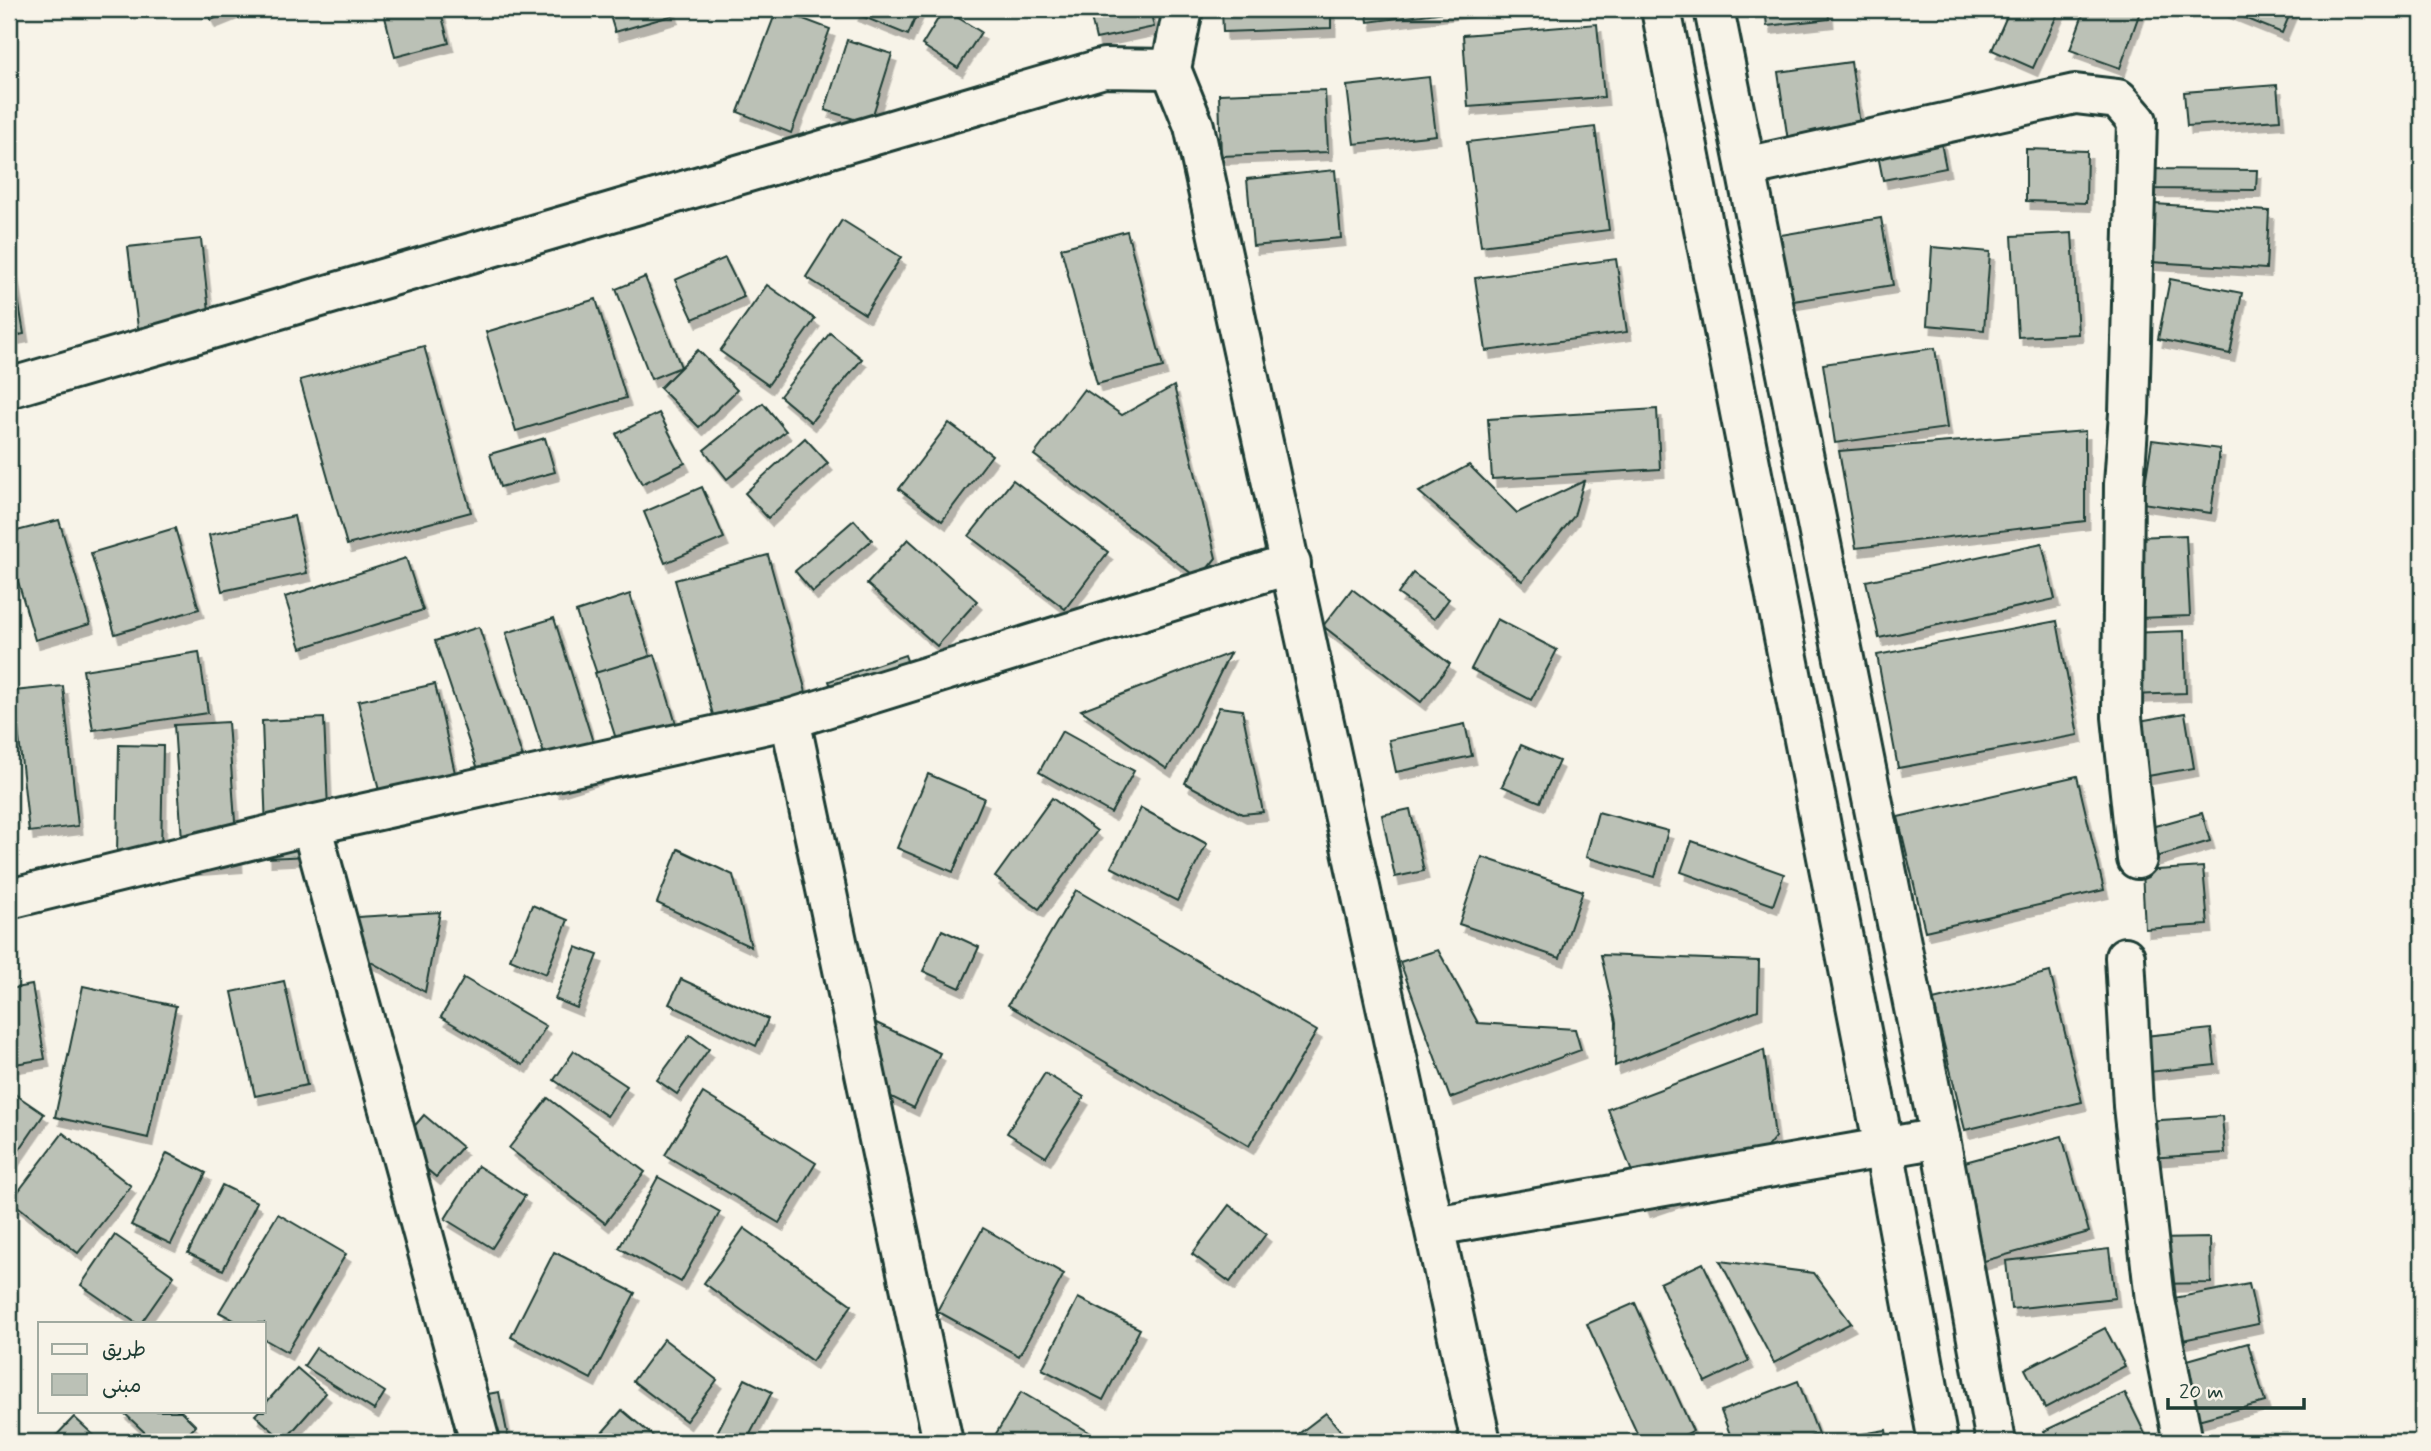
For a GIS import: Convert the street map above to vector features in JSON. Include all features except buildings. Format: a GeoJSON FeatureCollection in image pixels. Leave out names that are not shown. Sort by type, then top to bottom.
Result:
{"type":"FeatureCollection","features":[{"type":"Feature","properties":{"kind":"street"},"geometry":{"type":"LineString","coordinates":[[1183,9],[1171,69],[1194,126],[1481,1442]]}},
{"type":"Feature","properties":{"kind":"street"},"geometry":{"type":"LineString","coordinates":[[1661,9],[1884,1148],[1938,1442]]}},
{"type":"Feature","properties":{"kind":"street"},"geometry":{"type":"LineString","coordinates":[[1714,9],[1940,1138],[1996,1442]]}},
{"type":"Feature","properties":{"kind":"street"},"geometry":{"type":"LineString","coordinates":[[9,388],[1104,68],[1171,69]]}},
{"type":"Feature","properties":{"kind":"street"},"geometry":{"type":"LineString","coordinates":[[1746,167],[2075,94],[2118,99],[2137,121],[2124,484],[2122,717],[2137,859]]}},
{"type":"Feature","properties":{"kind":"street"},"geometry":{"type":"LineString","coordinates":[[9,899],[310,825],[790,719],[1290,564]]}},
{"type":"Feature","properties":{"kind":"street"},"geometry":{"type":"LineString","coordinates":[[790,719],[943,1442]]}},
{"type":"Feature","properties":{"kind":"street"},"geometry":{"type":"LineString","coordinates":[[310,825],[480,1442]]}},
{"type":"Feature","properties":{"kind":"street"},"geometry":{"type":"LineString","coordinates":[[2125,957],[2133,1106],[2155,1300],[2183,1442]]}},
{"type":"Feature","properties":{"kind":"street"},"geometry":{"type":"LineString","coordinates":[[1435,1226],[1940,1138]]}}]}
